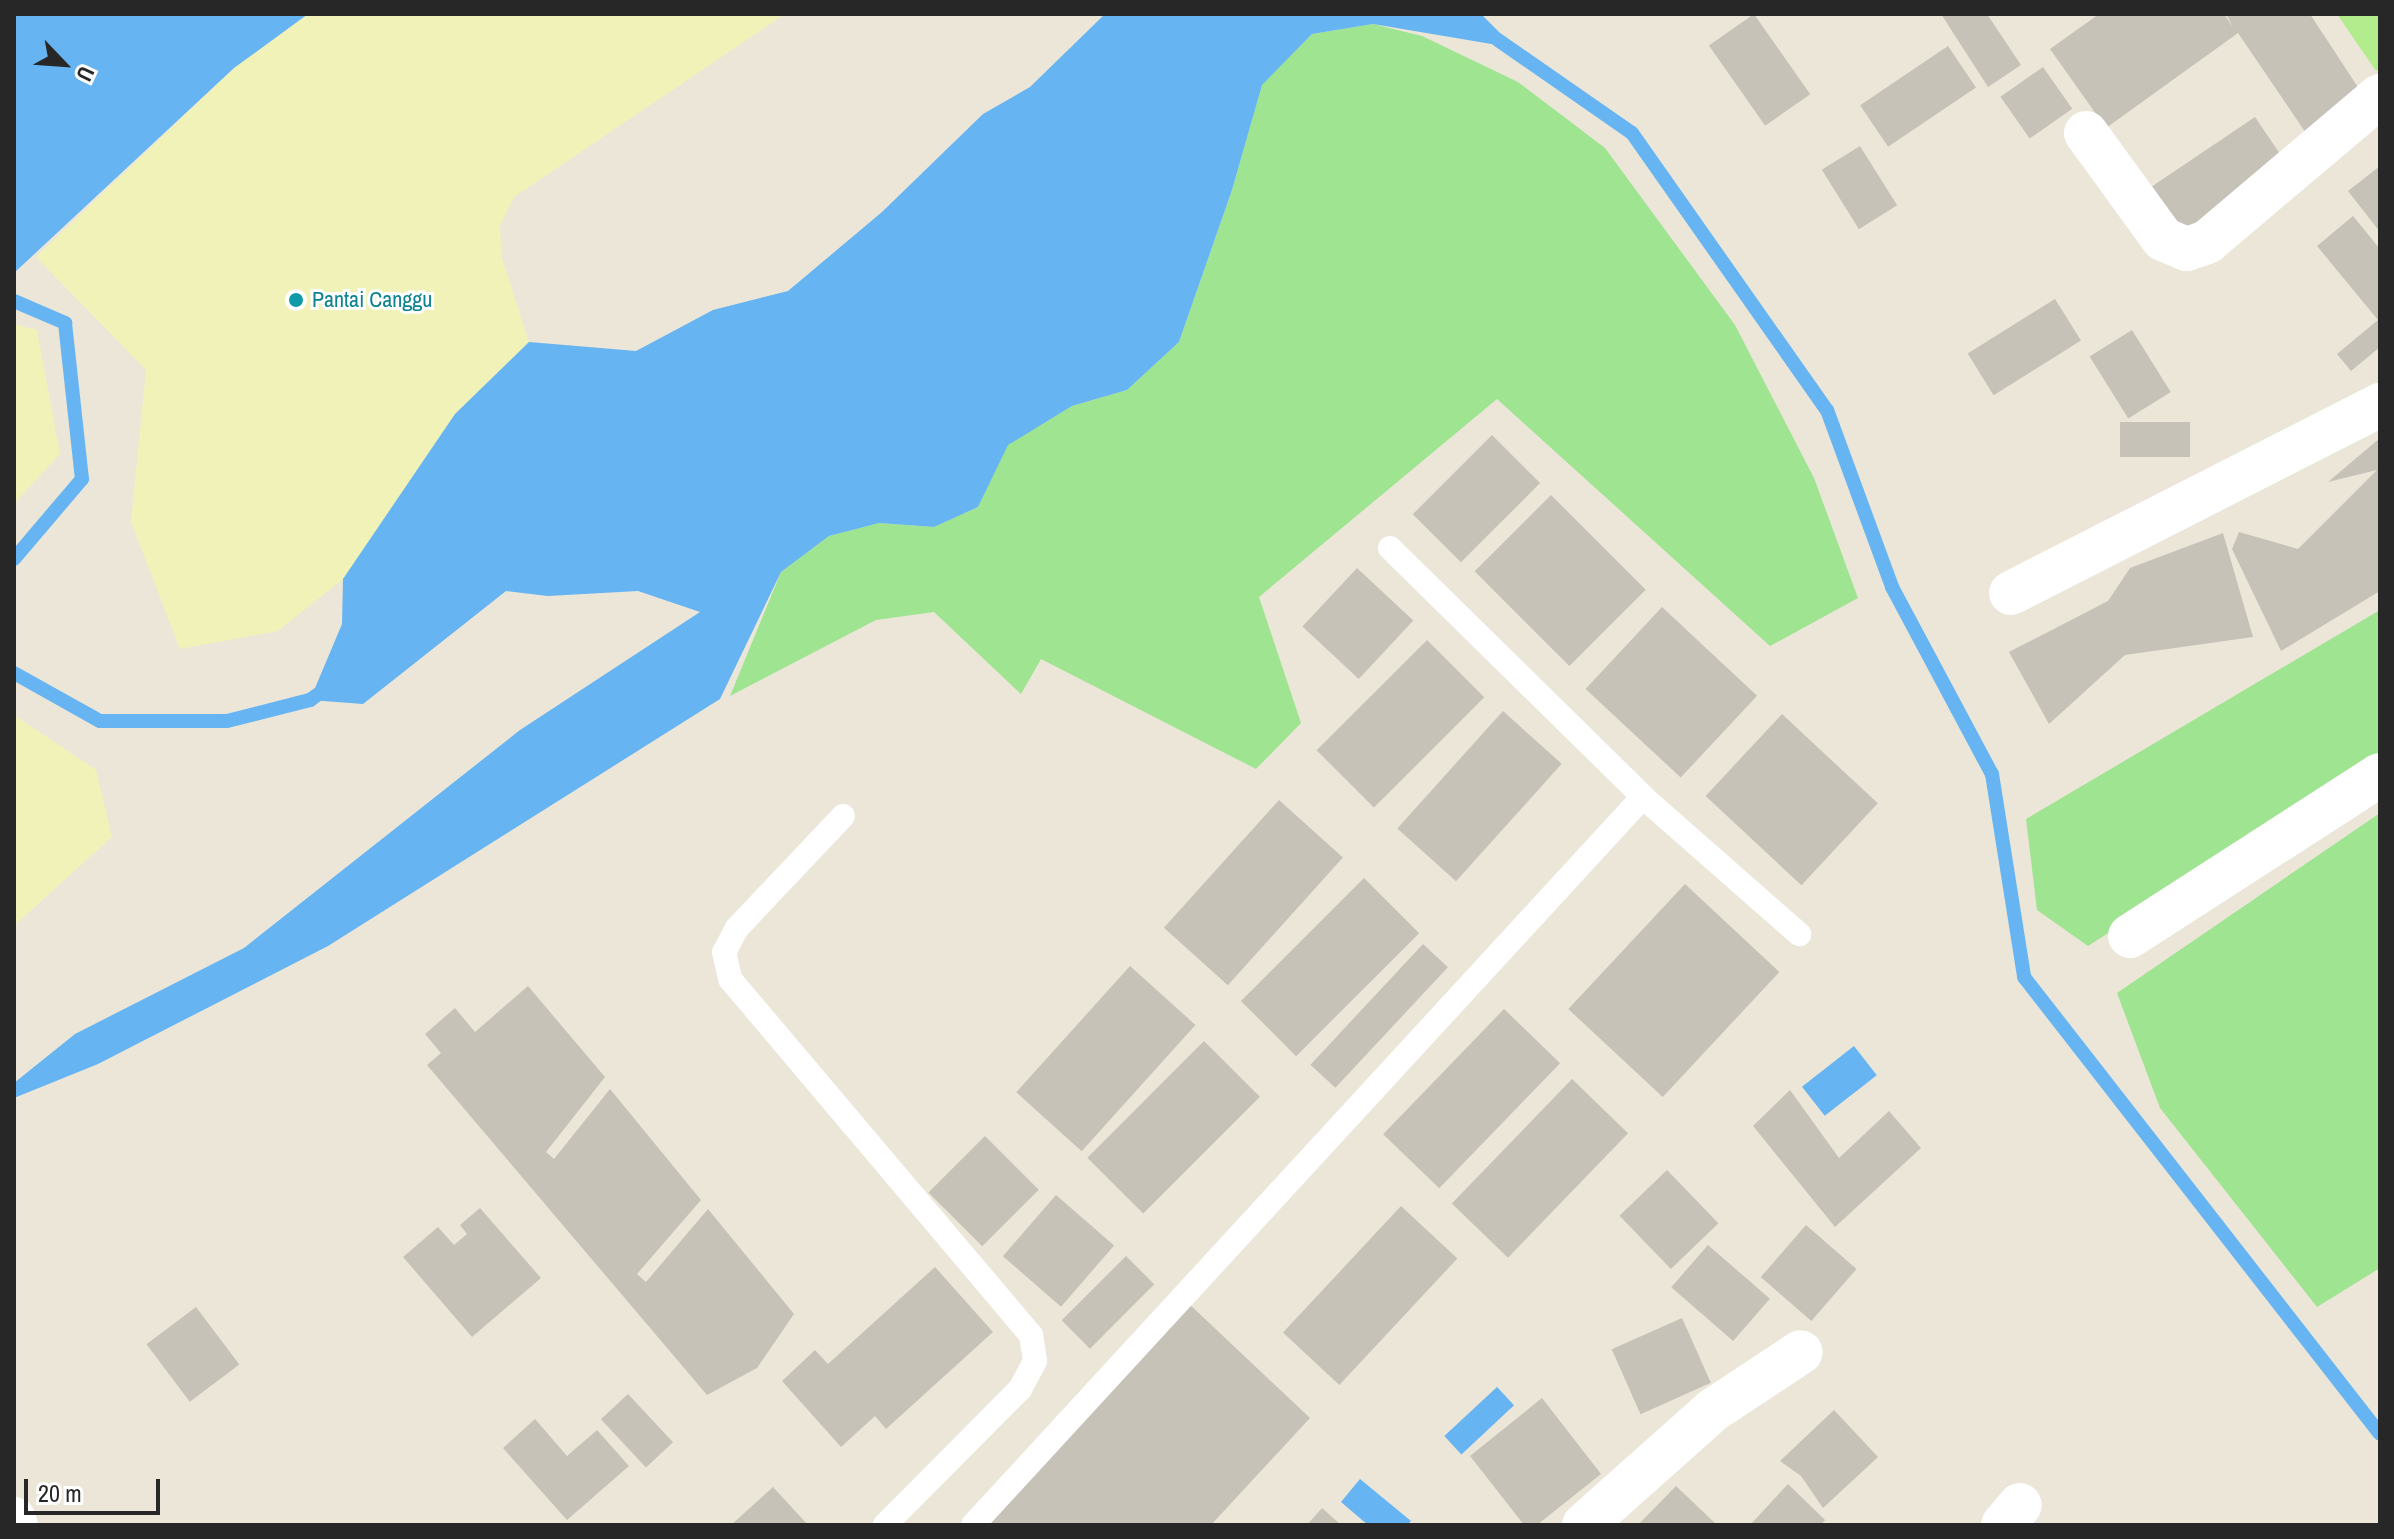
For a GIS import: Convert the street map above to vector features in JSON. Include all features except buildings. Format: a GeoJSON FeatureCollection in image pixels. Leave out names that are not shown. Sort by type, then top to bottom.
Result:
{"type":"FeatureCollection","features":[{"type":"Feature","properties":{"kind":"street"},"geometry":{"type":"LineString","coordinates":[[2086,133],[2163,239],[2187,249],[2207,242],[2380,96]]}},
{"type":"Feature","properties":{"kind":"street"},"geometry":{"type":"LineString","coordinates":[[2011,593],[2380,405]]}},
{"type":"Feature","properties":{"kind":"street"},"geometry":{"type":"LineString","coordinates":[[2130,936],[2380,775]]}},
{"type":"Feature","properties":{"kind":"street"},"geometry":{"type":"LineString","coordinates":[[1584,1525],[1713,1410],[1801,1352]]}},
{"type":"Feature","properties":{"kind":"street"},"geometry":{"type":"LineString","coordinates":[[14,1519],[16,1525]]}},
{"type":"Feature","properties":{"kind":"lane"},"geometry":{"type":"LineString","coordinates":[[1390,548],[1643,797],[1799,934]]}},
{"type":"Feature","properties":{"kind":"lane"},"geometry":{"type":"LineString","coordinates":[[973,1525],[1643,797]]}},
{"type":"Feature","properties":{"kind":"lane"},"geometry":{"type":"LineString","coordinates":[[843,816],[737,928],[724,952],[730,979],[1031,1335],[1035,1361],[1020,1389],[885,1525]]}},
{"type":"Feature","properties":{"kind":"green space"},"geometry":{"type":"Polygon","coordinates":[[[2337,14],[2380,14],[2380,68],[2376,71],[2337,14]]]}},
{"type":"Feature","properties":{"kind":"green space"},"geometry":{"type":"Polygon","coordinates":[[[1373,24],[1422,36],[1518,82],[1605,148],[1735,325],[1814,478],[1858,598],[1770,646],[1497,399],[1259,597],[1301,723],[1256,769],[1041,659],[1021,694],[934,612],[876,620],[730,696],[781,572],[829,536],[878,523],[934,527],[978,507],[1007,445],[1072,406],[1127,390],[1179,342],[1232,190],[1262,84],[1312,34],[1373,24]]]}},
{"type":"Feature","properties":{"kind":"green space"},"geometry":{"type":"Polygon","coordinates":[[[2380,610],[2380,758],[2088,946],[2037,910],[2026,819],[2380,610]]]}},
{"type":"Feature","properties":{"kind":"green space"},"geometry":{"type":"Polygon","coordinates":[[[2380,813],[2380,1268],[2317,1307],[2160,1108],[2117,993],[2380,813]]]}},
{"type":"Feature","properties":{"kind":"sand","name":"Pantai Canggu"},"geometry":{"type":"Polygon","coordinates":[[[308,14],[785,14],[514,197],[500,226],[502,258],[529,342],[455,414],[343,579],[278,631],[180,649],[131,522],[146,370],[36,257],[234,68],[308,14]]]}},
{"type":"Feature","properties":{"kind":"sand"},"geometry":{"type":"Polygon","coordinates":[[[14,324],[37,330],[60,454],[14,504],[14,324]]]}},
{"type":"Feature","properties":{"kind":"sand"},"geometry":{"type":"Polygon","coordinates":[[[14,715],[96,770],[112,837],[16,924],[14,715]]]}},
{"type":"Feature","properties":{"kind":"water"},"geometry":{"type":"Polygon","coordinates":[[[14,14],[308,14],[234,68],[14,273],[14,14]]]}},
{"type":"Feature","properties":{"kind":"water"},"geometry":{"type":"Polygon","coordinates":[[[1105,14],[1481,14],[1515,48],[1373,24],[1312,34],[1262,85],[1232,190],[1179,342],[1127,390],[1072,406],[1008,445],[978,507],[934,527],[879,523],[829,536],[781,572],[720,699],[328,946],[98,1064],[14,1098],[14,1083],[75,1034],[244,948],[520,730],[700,612],[638,591],[548,596],[506,591],[363,704],[310,700],[342,624],[343,579],[455,414],[529,342],[636,351],[713,310],[788,291],[882,212],[983,114],[1030,87],[1105,14]]]}},
{"type":"Feature","properties":{"kind":"water"},"geometry":{"type":"Polygon","coordinates":[[[1854,1046],[1877,1075],[1825,1116],[1802,1087],[1854,1046]]]}},
{"type":"Feature","properties":{"kind":"water"},"geometry":{"type":"Polygon","coordinates":[[[1497,1387],[1514,1405],[1461,1454],[1444,1436],[1497,1387]]]}},
{"type":"Feature","properties":{"kind":"water"},"geometry":{"type":"Polygon","coordinates":[[[1360,1479],[1411,1521],[1407,1525],[1368,1525],[1341,1502],[1360,1479]]]}},
{"type":"Feature","properties":{"kind":"waterway"},"geometry":{"type":"LineString","coordinates":[[1498,40],[1632,133],[1827,410],[1892,587],[1992,774],[2024,977],[2380,1434]]}},
{"type":"Feature","properties":{"kind":"waterway"},"geometry":{"type":"LineString","coordinates":[[14,301],[65,323],[82,479],[14,559]]}},
{"type":"Feature","properties":{"kind":"waterway"},"geometry":{"type":"LineString","coordinates":[[14,673],[100,721],[227,721],[310,700],[326,689]]}},
{"type":"Feature","properties":{"kind":"place","name":"Pantai Canggu"},"geometry":{"type":"Point","coordinates":[296,300]}}]}
